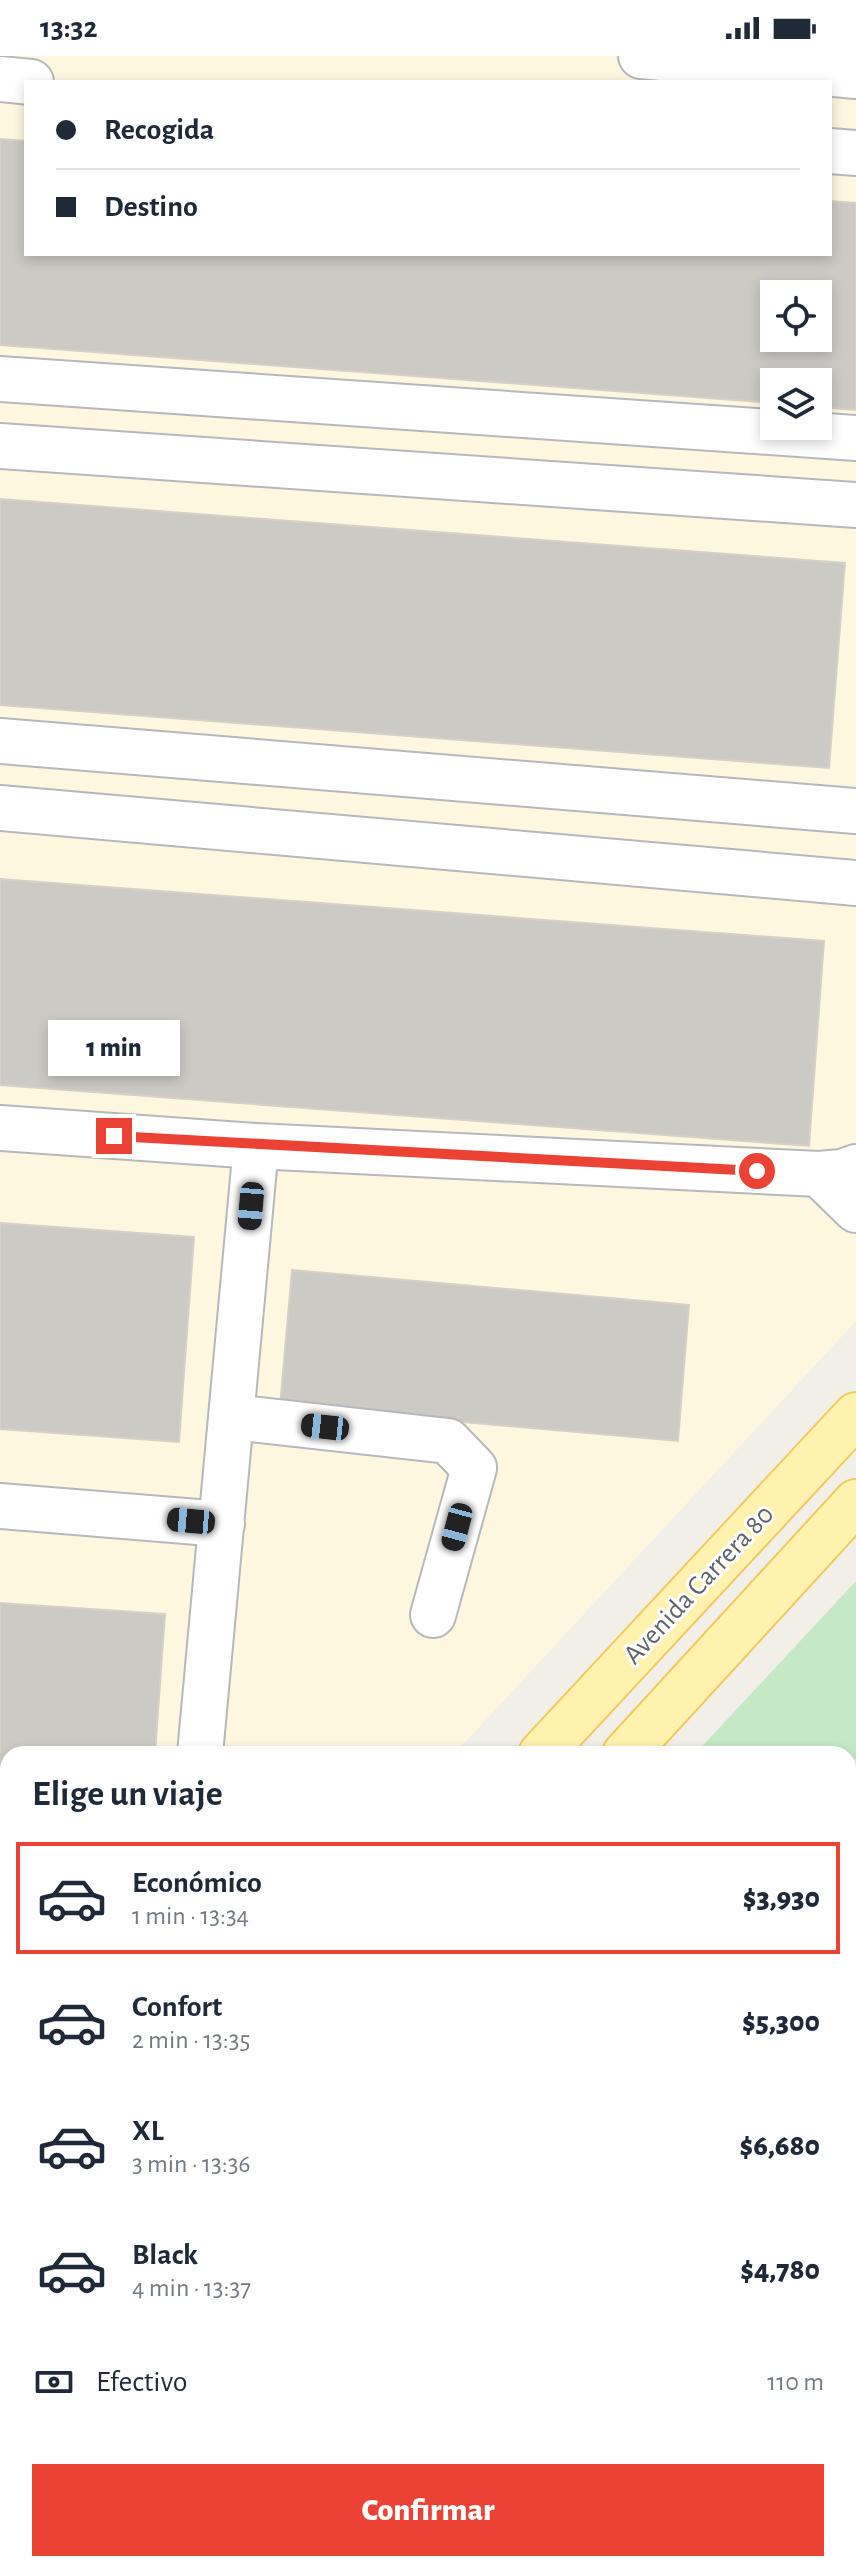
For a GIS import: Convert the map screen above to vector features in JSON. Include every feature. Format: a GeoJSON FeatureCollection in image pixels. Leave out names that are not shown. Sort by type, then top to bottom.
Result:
{"type":"FeatureCollection","features":[{"type":"Feature","properties":{"kind":"main road","name":"Avenida Carrera 80"},"geometry":{"type":"LineString","coordinates":[[548,1746],[856,1415]]}},
{"type":"Feature","properties":{"kind":"main road","name":"Avenida Carrera 80"},"geometry":{"type":"LineString","coordinates":[[632,1746],[856,1502]]}},
{"type":"Feature","properties":{"kind":"lane"},"geometry":{"type":"LineString","coordinates":[[641,56],[856,76]]}},
{"type":"Feature","properties":{"kind":"lane"},"geometry":{"type":"LineString","coordinates":[[0,79],[24,81]]}},
{"type":"Feature","properties":{"kind":"lane"},"geometry":{"type":"LineString","coordinates":[[832,151],[856,153]]}},
{"type":"Feature","properties":{"kind":"lane"},"geometry":{"type":"LineString","coordinates":[[0,379],[856,438]]}},
{"type":"Feature","properties":{"kind":"lane"},"geometry":{"type":"LineString","coordinates":[[0,446],[856,505]]}},
{"type":"Feature","properties":{"kind":"lane"},"geometry":{"type":"LineString","coordinates":[[0,741],[856,811]]}},
{"type":"Feature","properties":{"kind":"lane"},"geometry":{"type":"LineString","coordinates":[[0,808],[856,883]]}},
{"type":"Feature","properties":{"kind":"lane"},"geometry":{"type":"LineString","coordinates":[[0,1128],[256,1146],[838,1170],[856,1210]]}},
{"type":"Feature","properties":{"kind":"lane"},"geometry":{"type":"LineString","coordinates":[[201,1746],[256,1146]]}},
{"type":"Feature","properties":{"kind":"lane"},"geometry":{"type":"LineString","coordinates":[[232,1417],[448,1441],[474,1468],[433,1615]]}},
{"type":"Feature","properties":{"kind":"lane"},"geometry":{"type":"LineString","coordinates":[[0,1506],[222,1524]]}},
{"type":"Feature","properties":{"kind":"shaded area"},"geometry":{"type":"Polygon","coordinates":[[[0,56],[856,56],[856,1321],[461,1746],[0,1746],[0,56]]]}},
{"type":"Feature","properties":{"kind":"green space"},"geometry":{"type":"Polygon","coordinates":[[[856,1581],[856,1746],[702,1746],[856,1581]]]}},
{"type":"Feature","properties":{"kind":"building"},"geometry":{"type":"Polygon","coordinates":[[[0,139],[24,141],[24,256],[832,256],[832,201],[856,203],[856,410],[832,408],[832,368],[760,368],[760,402],[0,345],[0,139]]]}},
{"type":"Feature","properties":{"kind":"building"},"geometry":{"type":"Polygon","coordinates":[[[0,499],[845,563],[829,768],[0,705],[0,499]]]}},
{"type":"Feature","properties":{"kind":"building"},"geometry":{"type":"Polygon","coordinates":[[[0,879],[824,941],[809,1146],[0,1085],[0,879]]]}},
{"type":"Feature","properties":{"kind":"building"},"geometry":{"type":"Polygon","coordinates":[[[0,1223],[194,1237],[179,1442],[0,1429],[0,1223]]]}},
{"type":"Feature","properties":{"kind":"building"},"geometry":{"type":"Polygon","coordinates":[[[292,1270],[689,1305],[678,1441],[280,1406],[292,1270]]]}},
{"type":"Feature","properties":{"kind":"building"},"geometry":{"type":"Polygon","coordinates":[[[0,1603],[165,1614],[156,1746],[0,1746],[0,1603]]]}},
{"type":"Feature","properties":{"kind":"route"},"geometry":{"type":"LineString","coordinates":[[114,1136],[757,1171]]}}]}
